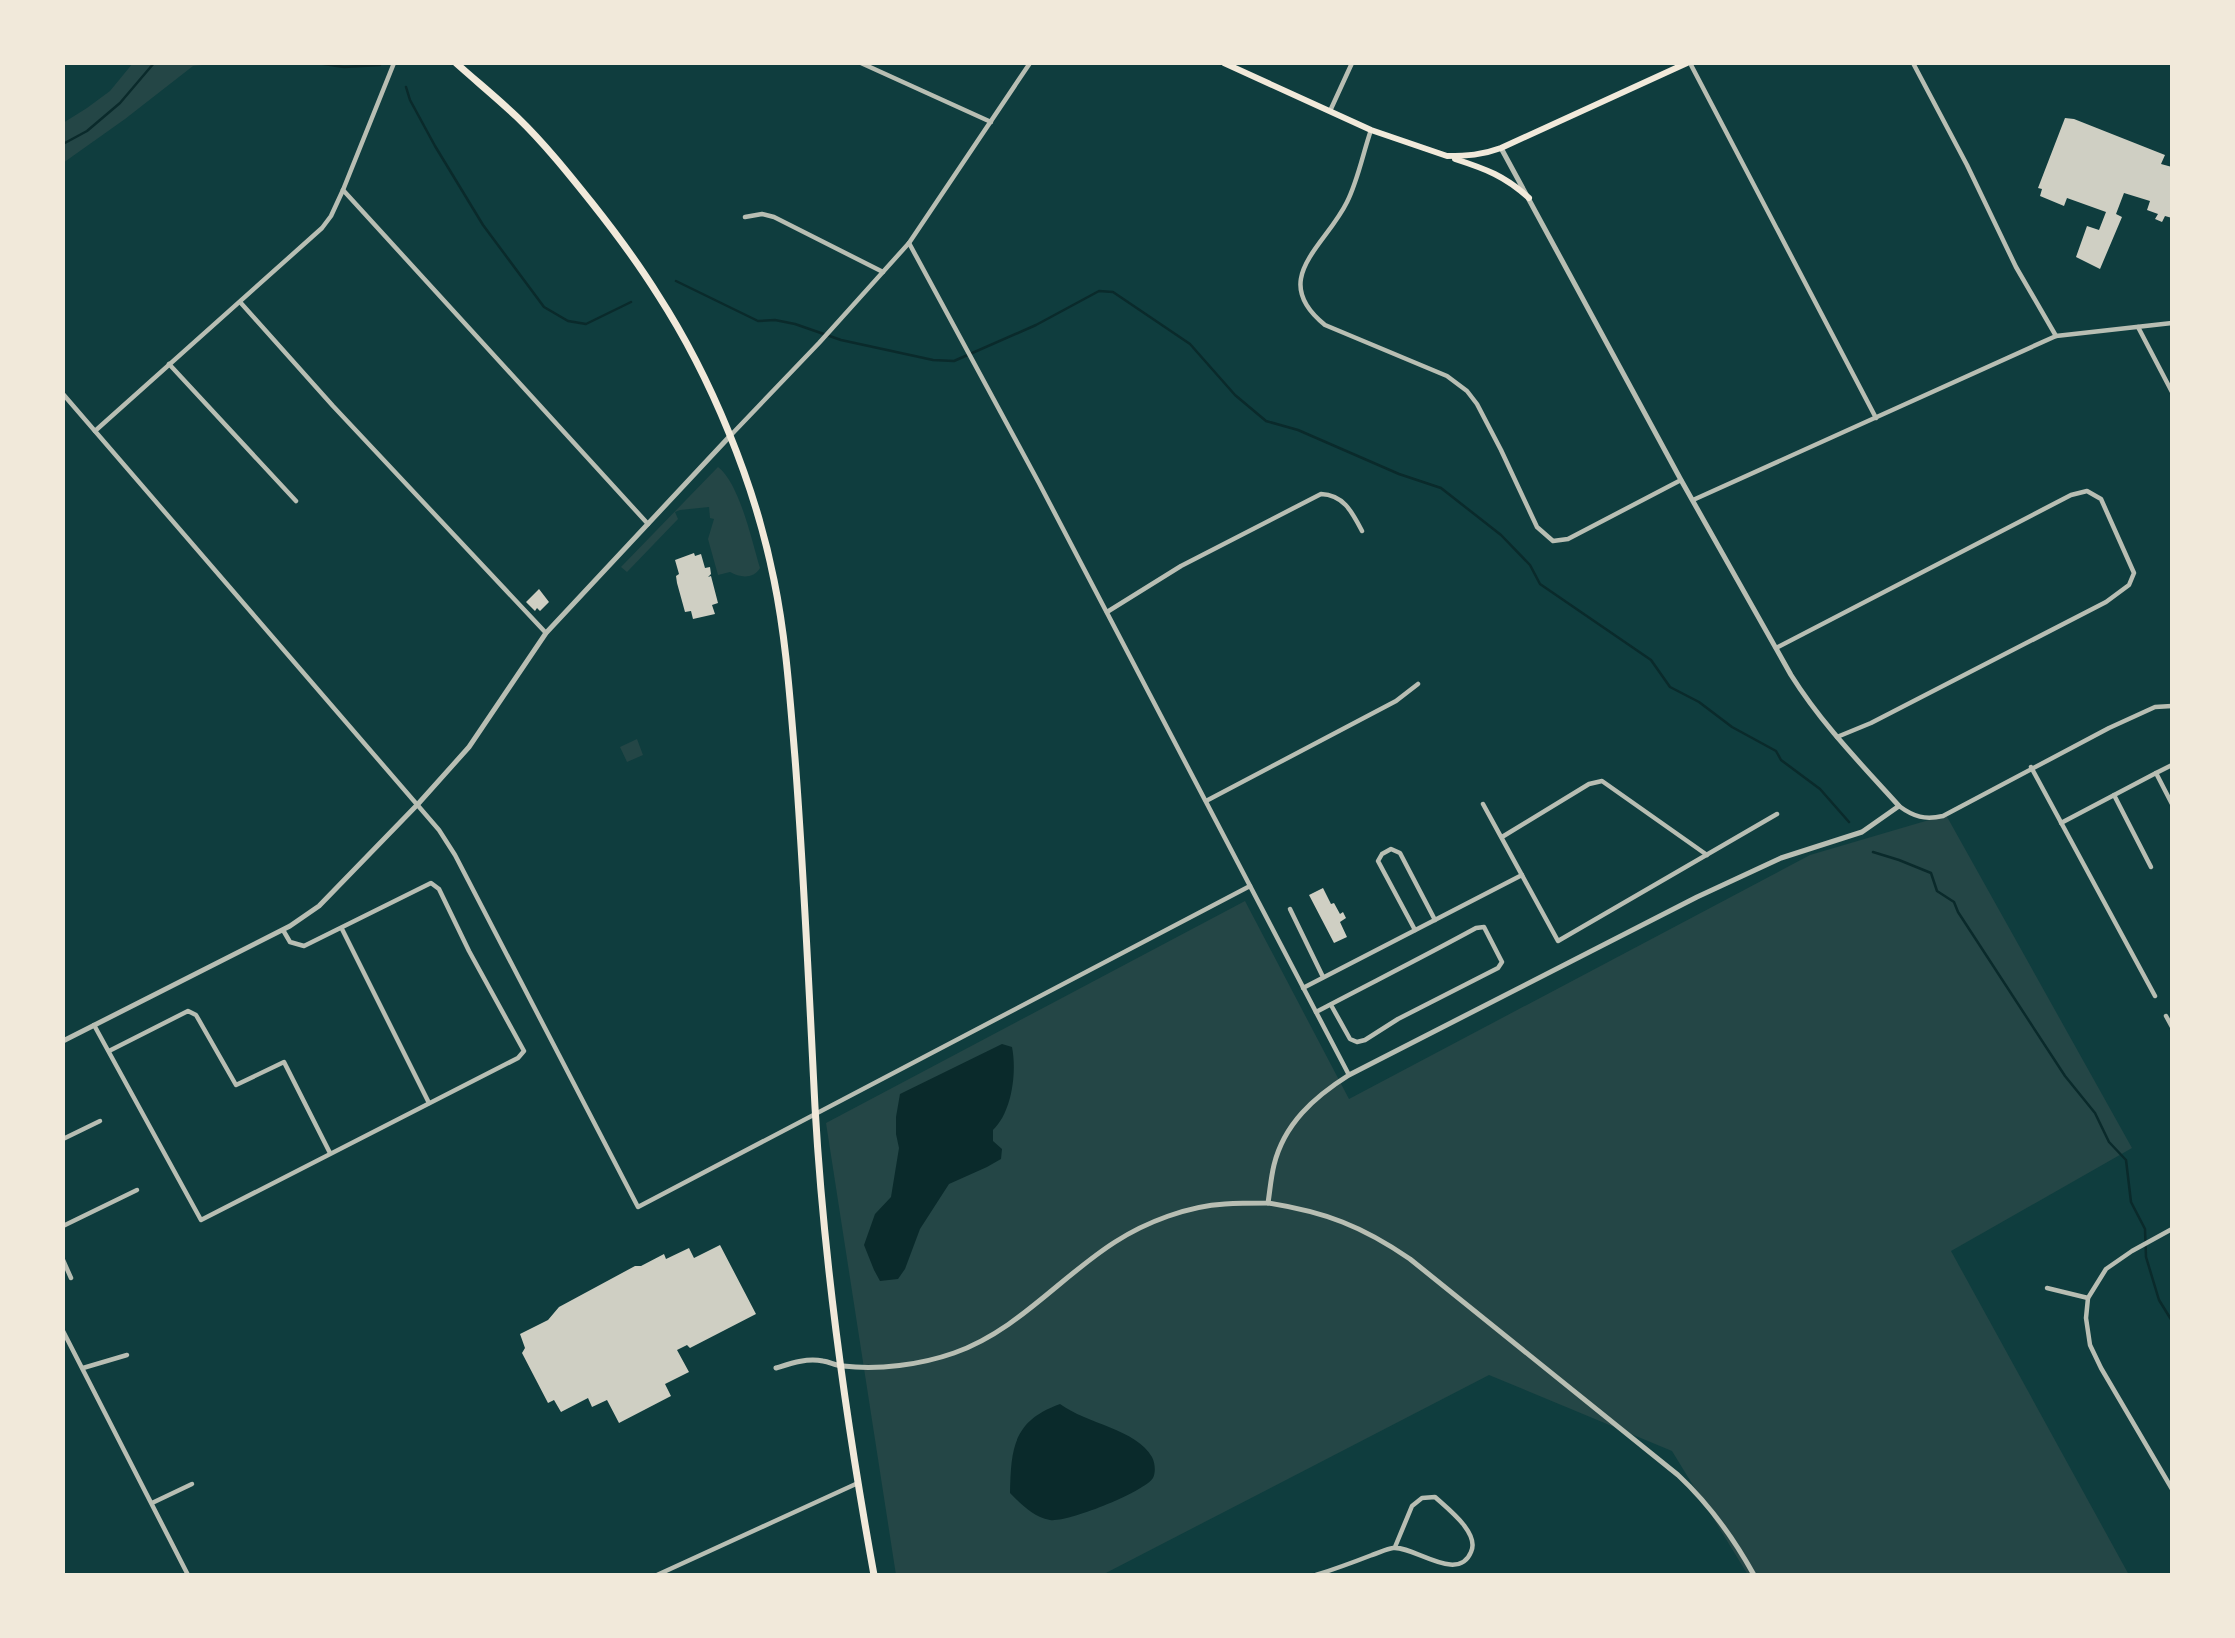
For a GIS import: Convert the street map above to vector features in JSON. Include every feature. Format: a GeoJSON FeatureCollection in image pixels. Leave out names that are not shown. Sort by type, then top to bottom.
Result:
{"type":"FeatureCollection","features":[{"type":"Feature","properties":{"kind":"main road"},"geometry":{"type":"LineString","coordinates":[[456,63],[518,118],[567,172],[614,231],[660,296],[707,383],[730,436],[775,581],[788,678],[802,849],[825,1229],[841,1366],[874,1575]]}},
{"type":"Feature","properties":{"kind":"main road"},"geometry":{"type":"LineString","coordinates":[[1224,63],[1371,130],[1490,170],[1511,182],[1529,198]]}},
{"type":"Feature","properties":{"kind":"main road"},"geometry":{"type":"LineString","coordinates":[[1447,156],[1483,155],[1689,63]]}},
{"type":"Feature","properties":{"kind":"street"},"geometry":{"type":"LineString","coordinates":[[95,431],[322,228],[343,190],[394,63]]}},
{"type":"Feature","properties":{"kind":"street"},"geometry":{"type":"LineString","coordinates":[[861,63],[991,122]]}},
{"type":"Feature","properties":{"kind":"street"},"geometry":{"type":"LineString","coordinates":[[63,1041],[283,930],[319,906],[469,747],[547,633],[909,243],[1030,63]]}},
{"type":"Feature","properties":{"kind":"street"},"geometry":{"type":"LineString","coordinates":[[1330,111],[1352,63]]}},
{"type":"Feature","properties":{"kind":"street"},"geometry":{"type":"LineString","coordinates":[[1689,63],[1875,418]]}},
{"type":"Feature","properties":{"kind":"street"},"geometry":{"type":"LineString","coordinates":[[1913,63],[1967,165],[2016,267],[2056,336]]}},
{"type":"Feature","properties":{"kind":"street"},"geometry":{"type":"LineString","coordinates":[[1371,130],[1348,202],[1307,263],[1300,279],[1302,299],[1310,313],[1325,325],[1447,376],[1467,391],[1477,404],[1501,450],[1537,527],[1553,541],[1567,539],[1681,480]]}},
{"type":"Feature","properties":{"kind":"street"},"geometry":{"type":"LineString","coordinates":[[1501,148],[1681,480],[1807,700],[1899,806],[1922,819],[1943,816],[2109,728],[2155,707],[2172,706]]}},
{"type":"Feature","properties":{"kind":"street"},"geometry":{"type":"LineString","coordinates":[[343,190],[648,524]]}},
{"type":"Feature","properties":{"kind":"street"},"geometry":{"type":"LineString","coordinates":[[745,217],[762,214],[774,217],[883,272]]}},
{"type":"Feature","properties":{"kind":"street"},"geometry":{"type":"LineString","coordinates":[[909,243],[977,366],[1349,1075]]}},
{"type":"Feature","properties":{"kind":"street"},"geometry":{"type":"LineString","coordinates":[[240,302],[333,406],[547,633]]}},
{"type":"Feature","properties":{"kind":"street"},"geometry":{"type":"LineString","coordinates":[[1693,500],[2056,336],[2172,323]]}},
{"type":"Feature","properties":{"kind":"street"},"geometry":{"type":"LineString","coordinates":[[2138,327],[2172,391]]}},
{"type":"Feature","properties":{"kind":"street"},"geometry":{"type":"LineString","coordinates":[[169,364],[296,501]]}},
{"type":"Feature","properties":{"kind":"street"},"geometry":{"type":"LineString","coordinates":[[63,394],[439,830],[455,855],[638,1207],[1250,886]]}},
{"type":"Feature","properties":{"kind":"street"},"geometry":{"type":"LineString","coordinates":[[1776,648],[2071,495],[2087,491],[2101,499],[2134,573],[2129,585],[2093,608],[1871,723],[1837,737]]}},
{"type":"Feature","properties":{"kind":"street"},"geometry":{"type":"LineString","coordinates":[[1107,612],[1181,566],[1321,494],[1338,497],[1346,504],[1362,531]]}},
{"type":"Feature","properties":{"kind":"street"},"geometry":{"type":"LineString","coordinates":[[1206,802],[1396,701],[1418,684]]}},
{"type":"Feature","properties":{"kind":"street"},"geometry":{"type":"LineString","coordinates":[[2061,823],[2172,765]]}},
{"type":"Feature","properties":{"kind":"street"},"geometry":{"type":"LineString","coordinates":[[2031,767],[2155,996]]}},
{"type":"Feature","properties":{"kind":"street"},"geometry":{"type":"LineString","coordinates":[[2156,773],[2172,804]]}},
{"type":"Feature","properties":{"kind":"street"},"geometry":{"type":"LineString","coordinates":[[1502,837],[1589,784],[1602,781],[1707,855]]}},
{"type":"Feature","properties":{"kind":"street"},"geometry":{"type":"LineString","coordinates":[[2114,795],[2151,867]]}},
{"type":"Feature","properties":{"kind":"street"},"geometry":{"type":"LineString","coordinates":[[1483,804],[1558,941],[1777,814]]}},
{"type":"Feature","properties":{"kind":"street"},"geometry":{"type":"LineString","coordinates":[[1268,1203],[1274,1165],[1281,1144],[1294,1121],[1311,1102],[1349,1075],[1745,874],[1781,858],[1862,832],[1899,806]]}},
{"type":"Feature","properties":{"kind":"street"},"geometry":{"type":"LineString","coordinates":[[1415,930],[1378,861],[1382,854],[1391,849],[1400,853],[1435,920]]}},
{"type":"Feature","properties":{"kind":"street"},"geometry":{"type":"LineString","coordinates":[[1303,988],[1522,876]]}},
{"type":"Feature","properties":{"kind":"street"},"geometry":{"type":"LineString","coordinates":[[94,1025],[201,1220],[518,1058],[524,1051],[469,951],[439,889],[431,883],[304,946],[289,942],[283,930]]}},
{"type":"Feature","properties":{"kind":"street"},"geometry":{"type":"LineString","coordinates":[[1290,909],[1323,977]]}},
{"type":"Feature","properties":{"kind":"street"},"geometry":{"type":"LineString","coordinates":[[1316,1012],[1331,1004],[1476,928],[1483,927],[1502,962],[1498,968],[1357,1042],[1350,1039],[1331,1004]]}},
{"type":"Feature","properties":{"kind":"street"},"geometry":{"type":"LineString","coordinates":[[342,929],[429,1103]]}},
{"type":"Feature","properties":{"kind":"street"},"geometry":{"type":"LineString","coordinates":[[109,1051],[188,1011],[196,1015],[236,1085],[284,1062],[330,1153]]}},
{"type":"Feature","properties":{"kind":"street"},"geometry":{"type":"LineString","coordinates":[[2166,1016],[2172,1027]]}},
{"type":"Feature","properties":{"kind":"street"},"geometry":{"type":"LineString","coordinates":[[63,1139],[100,1121]]}},
{"type":"Feature","properties":{"kind":"street"},"geometry":{"type":"LineString","coordinates":[[63,1226],[138,1190]]}},
{"type":"Feature","properties":{"kind":"street"},"geometry":{"type":"LineString","coordinates":[[776,1368],[812,1360],[841,1366],[889,1366],[929,1360],[969,1348],[1026,1313],[1114,1242],[1138,1229],[1181,1213],[1222,1204],[1268,1203],[1324,1214],[1380,1238],[1410,1259],[1678,1475],[1698,1493],[1729,1533],[1754,1575]]}},
{"type":"Feature","properties":{"kind":"street"},"geometry":{"type":"LineString","coordinates":[[2172,1230],[2132,1251],[2106,1269],[2088,1298],[2086,1318],[2090,1345],[2101,1368],[2172,1489]]}},
{"type":"Feature","properties":{"kind":"street"},"geometry":{"type":"LineString","coordinates":[[63,1260],[71,1278]]}},
{"type":"Feature","properties":{"kind":"street"},"geometry":{"type":"LineString","coordinates":[[2047,1288],[2088,1298]]}},
{"type":"Feature","properties":{"kind":"street"},"geometry":{"type":"LineString","coordinates":[[63,1331],[188,1575]]}},
{"type":"Feature","properties":{"kind":"street"},"geometry":{"type":"LineString","coordinates":[[83,1368],[127,1355]]}},
{"type":"Feature","properties":{"kind":"street"},"geometry":{"type":"LineString","coordinates":[[657,1575],[858,1483]]}},
{"type":"Feature","properties":{"kind":"street"},"geometry":{"type":"LineString","coordinates":[[152,1503],[192,1484]]}},
{"type":"Feature","properties":{"kind":"street"},"geometry":{"type":"LineString","coordinates":[[1316,1575],[1395,1547],[1448,1565],[1460,1563],[1469,1557],[1474,1548],[1471,1535],[1435,1497],[1422,1498],[1412,1506],[1395,1547]]}},
{"type":"Feature","properties":{"kind":"shaded area"},"geometry":{"type":"Polygon","coordinates":[[[133,63],[223,63],[193,66],[63,163],[63,123],[110,91],[133,63]]]}},
{"type":"Feature","properties":{"kind":"shaded area"},"geometry":{"type":"Polygon","coordinates":[[[718,467],[733,486],[739,500],[760,568],[757,572],[746,576],[730,572],[718,575],[708,539],[714,519],[710,518],[709,507],[675,512],[678,519],[627,572],[621,567],[718,467]]]}},
{"type":"Feature","properties":{"kind":"shaded area"},"geometry":{"type":"Polygon","coordinates":[[[637,739],[643,755],[627,762],[620,747],[637,739]]]}},
{"type":"Feature","properties":{"kind":"shaded area"},"geometry":{"type":"Polygon","coordinates":[[[1946,815],[2132,1148],[1951,1251],[2129,1575],[1748,1575],[1672,1451],[1489,1375],[1102,1575],[896,1575],[826,1123],[1245,901],[1349,1099],[1810,855],[1946,815]]]}},
{"type":"Feature","properties":{"kind":"shaded area"},"geometry":{"type":"Polygon","coordinates":[[[1002,1044],[1012,1047],[1014,1068],[1009,1102],[993,1130],[993,1141],[1002,1149],[1001,1159],[949,1184],[920,1229],[905,1269],[898,1279],[880,1281],[864,1245],[875,1214],[891,1197],[899,1148],[896,1117],[900,1094],[1002,1044]]]}},
{"type":"Feature","properties":{"kind":"shaded area"},"geometry":{"type":"Polygon","coordinates":[[[1060,1404],[1135,1440],[1152,1457],[1155,1470],[1153,1478],[1136,1491],[1072,1517],[1050,1520],[1028,1509],[1010,1493],[1014,1450],[1018,1438],[1032,1419],[1060,1404]]]}},
{"type":"Feature","properties":{"kind":"building"},"geometry":{"type":"Polygon","coordinates":[[[2065,118],[2074,119],[2165,155],[2161,164],[2172,167],[2172,218],[2165,216],[2162,222],[2155,219],[2158,214],[2147,210],[2150,201],[2124,193],[2116,214],[2122,217],[2100,269],[2076,257],[2087,226],[2099,230],[2106,212],[2067,198],[2064,206],[2040,196],[2042,189],[2038,188],[2065,118]]]}},
{"type":"Feature","properties":{"kind":"building"},"geometry":{"type":"Polygon","coordinates":[[[694,553],[695,556],[701,554],[705,568],[710,567],[711,574],[708,577],[711,576],[718,603],[712,605],[715,614],[693,619],[691,611],[685,612],[677,583],[676,576],[679,574],[675,560],[694,553]]]}},
{"type":"Feature","properties":{"kind":"building"},"geometry":{"type":"Polygon","coordinates":[[[539,589],[549,602],[540,611],[537,608],[535,611],[526,602],[539,589]]]}},
{"type":"Feature","properties":{"kind":"building"},"geometry":{"type":"Polygon","coordinates":[[[1323,888],[1331,904],[1334,903],[1340,914],[1343,912],[1346,918],[1340,922],[1347,937],[1334,943],[1309,895],[1323,888]]]}},
{"type":"Feature","properties":{"kind":"building"},"geometry":{"type":"Polygon","coordinates":[[[720,1245],[756,1314],[690,1348],[687,1345],[677,1350],[689,1372],[665,1384],[671,1396],[619,1423],[607,1400],[592,1407],[588,1398],[561,1412],[554,1400],[548,1403],[522,1353],[525,1348],[520,1334],[548,1320],[559,1307],[635,1266],[641,1266],[664,1254],[666,1259],[689,1248],[694,1258],[720,1245]]]}},
{"type":"Feature","properties":{"kind":"waterway"},"geometry":{"type":"LineString","coordinates":[[63,144],[87,131],[120,103],[154,63]]}},
{"type":"Feature","properties":{"kind":"waterway"},"geometry":{"type":"LineString","coordinates":[[317,63],[344,67],[380,65]]}},
{"type":"Feature","properties":{"kind":"waterway"},"geometry":{"type":"LineString","coordinates":[[406,87],[410,100],[435,146],[483,225],[544,307],[568,321],[586,324],[631,302]]}},
{"type":"Feature","properties":{"kind":"waterway"},"geometry":{"type":"LineString","coordinates":[[676,281],[758,321],[775,320],[795,324],[841,340],[933,360],[954,361],[1036,325],[1099,291],[1113,292],[1190,344],[1235,395],[1266,421],[1298,430],[1399,474],[1441,488],[1501,535],[1530,565],[1540,584],[1651,660],[1670,687],[1699,702],[1732,727],[1776,751],[1781,760],[1820,789],[1849,822]]}},
{"type":"Feature","properties":{"kind":"waterway"},"geometry":{"type":"LineString","coordinates":[[1873,852],[1931,873],[1937,891],[1954,902],[2065,1076],[2095,1113],[2109,1142],[2126,1160],[2131,1202],[2145,1229],[2146,1257],[2159,1300],[2172,1321]]}}]}
